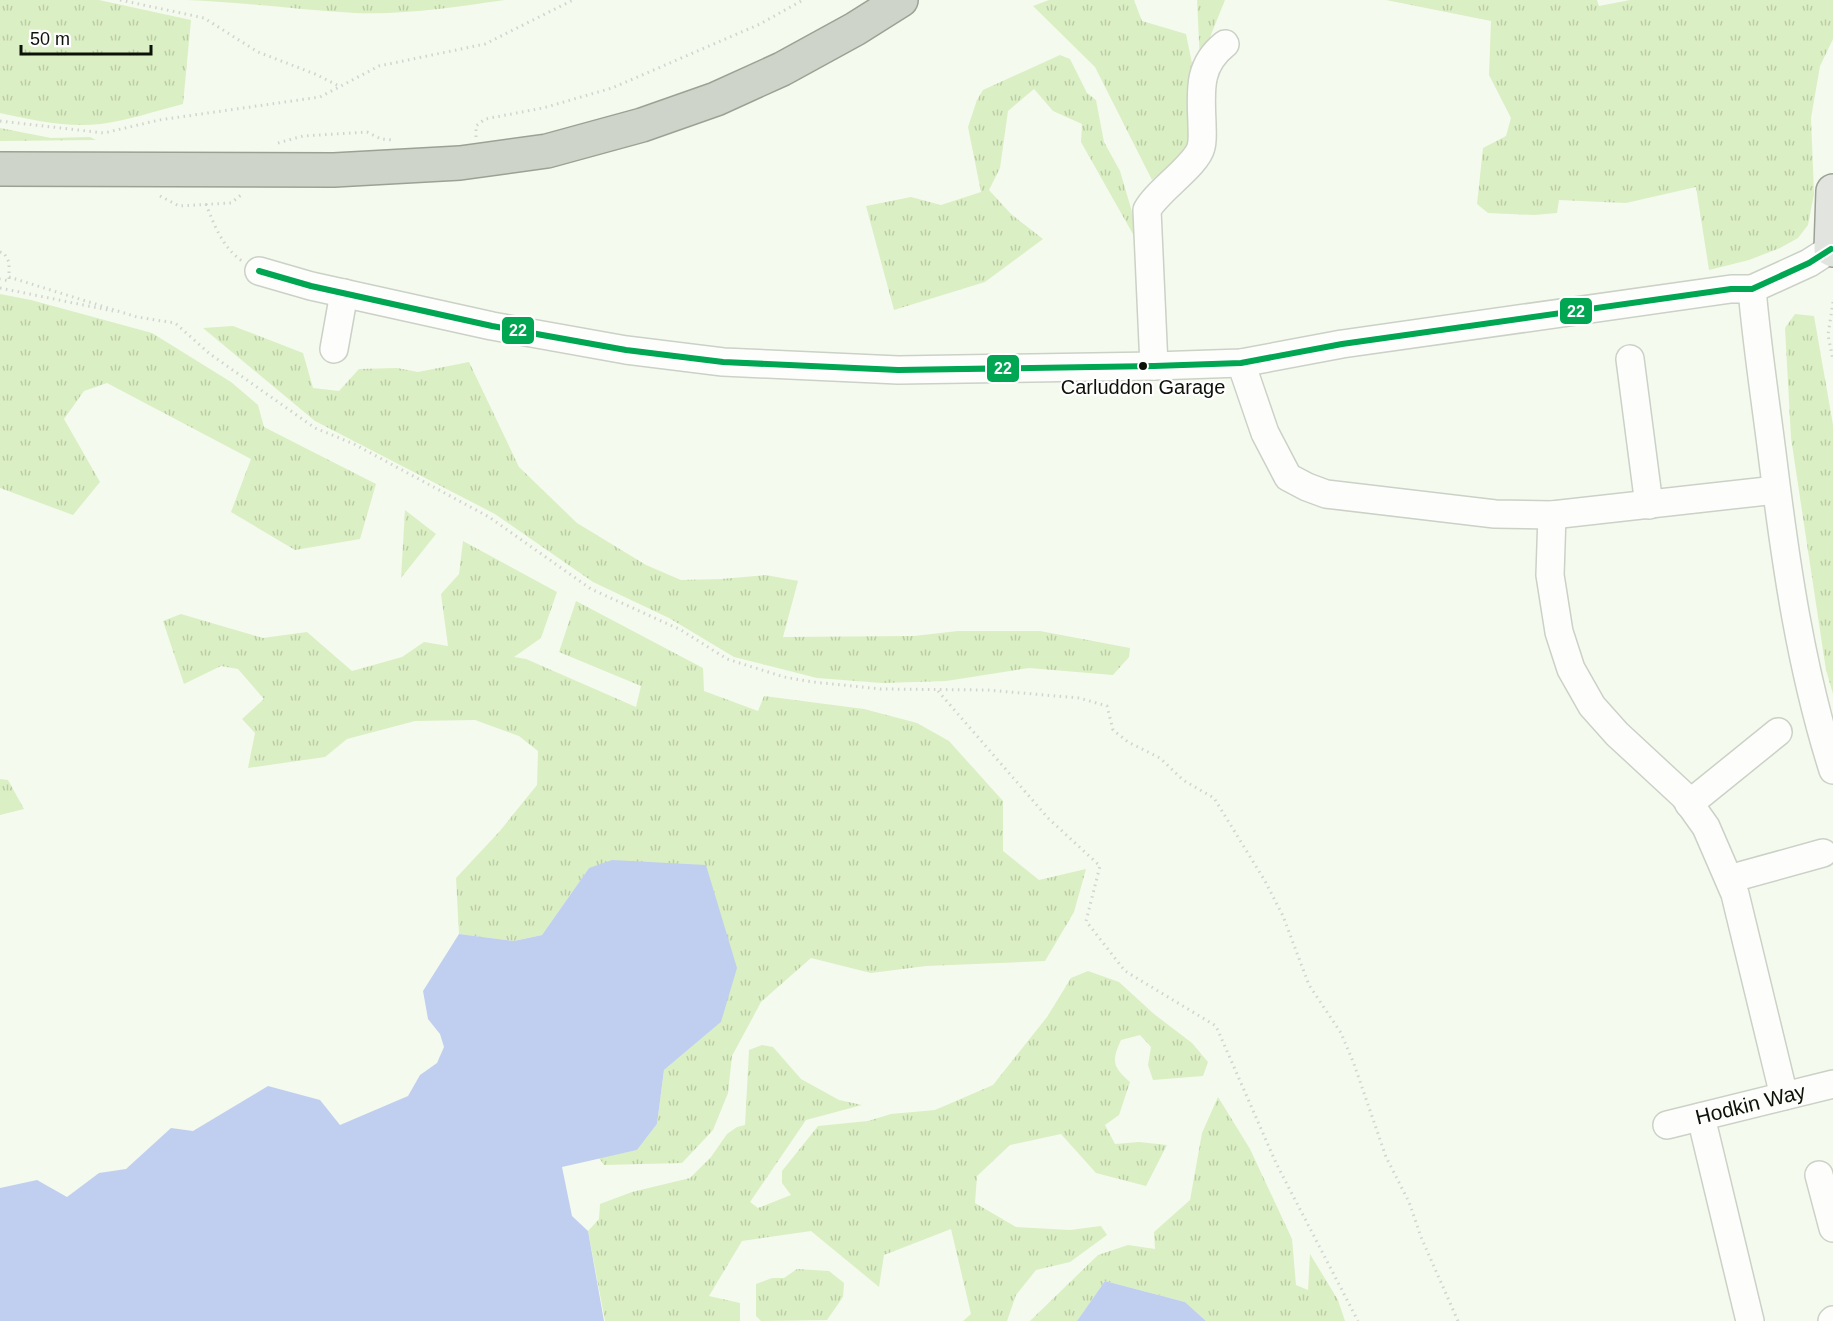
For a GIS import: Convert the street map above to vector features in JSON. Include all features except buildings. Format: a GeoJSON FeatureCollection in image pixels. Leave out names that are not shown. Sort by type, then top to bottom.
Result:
{"type":"FeatureCollection","features":[{"type":"Feature","properties":{"kind":"highway"},"geometry":{"type":"LineString","coordinates":[[0,169],[334,170],[479,162],[547,151],[642,125],[716,99],[782,69],[855,29],[901,0]]}},
{"type":"Feature","properties":{"kind":"main road"},"geometry":{"type":"LineString","coordinates":[[1832,250],[1833,191]]}},
{"type":"Feature","properties":{"kind":"street"},"geometry":{"type":"LineString","coordinates":[[1154,366],[1147,210],[1152,199],[1165,189],[1201,149],[1203,74],[1212,54],[1225,44]]}},
{"type":"Feature","properties":{"kind":"street"},"geometry":{"type":"LineString","coordinates":[[259,272],[344,294],[492,326],[626,350],[723,363],[898,370],[1241,363],[1353,342],[1731,289],[1752,290],[1832,250]]}},
{"type":"Feature","properties":{"kind":"street"},"geometry":{"type":"LineString","coordinates":[[1752,290],[1784,552],[1799,642],[1817,721],[1833,770]]}},
{"type":"Feature","properties":{"kind":"street"},"geometry":{"type":"LineString","coordinates":[[334,349],[344,294]]}},
{"type":"Feature","properties":{"kind":"street"},"geometry":{"type":"LineString","coordinates":[[1630,359],[1649,505]]}},
{"type":"Feature","properties":{"kind":"street"},"geometry":{"type":"LineString","coordinates":[[1241,363],[1265,433],[1288,477],[1326,494],[1495,514],[1552,515],[1776,490]]}},
{"type":"Feature","properties":{"kind":"street"},"geometry":{"type":"LineString","coordinates":[[1552,515],[1551,575],[1559,632],[1571,669],[1593,706],[1617,734],[1689,804],[1706,827],[1734,894],[1784,1096]]}},
{"type":"Feature","properties":{"kind":"street"},"geometry":{"type":"LineString","coordinates":[[1689,804],[1778,732]]}},
{"type":"Feature","properties":{"kind":"street"},"geometry":{"type":"LineString","coordinates":[[1729,879],[1823,853]]}},
{"type":"Feature","properties":{"kind":"street","name":"Hodkin Way"},"geometry":{"type":"LineString","coordinates":[[1667,1125],[1833,1084]]}},
{"type":"Feature","properties":{"kind":"street"},"geometry":{"type":"LineString","coordinates":[[1701,1117],[1750,1321]]}},
{"type":"Feature","properties":{"kind":"street"},"geometry":{"type":"LineString","coordinates":[[1819,1175],[1833,1228]]}},
{"type":"Feature","properties":{"kind":"path"},"geometry":{"type":"LineString","coordinates":[[120,0],[204,18],[258,52],[315,74],[340,87]]}},
{"type":"Feature","properties":{"kind":"path"},"geometry":{"type":"LineString","coordinates":[[0,121],[104,133],[159,120],[320,97],[379,66],[485,44],[573,0]]}},
{"type":"Feature","properties":{"kind":"path"},"geometry":{"type":"LineString","coordinates":[[477,140],[476,126],[486,119],[543,108],[612,88],[760,24],[802,0]]}},
{"type":"Feature","properties":{"kind":"path"},"geometry":{"type":"LineString","coordinates":[[272,144],[303,136],[367,132],[381,139],[403,141]]}},
{"type":"Feature","properties":{"kind":"path"},"geometry":{"type":"LineString","coordinates":[[206,204],[215,227],[232,254],[259,272]]}},
{"type":"Feature","properties":{"kind":"path"},"geometry":{"type":"LineString","coordinates":[[0,252],[4,253],[9,262],[9,281],[0,279]]}},
{"type":"Feature","properties":{"kind":"path"},"geometry":{"type":"LineString","coordinates":[[9,277],[136,317]]}},
{"type":"Feature","properties":{"kind":"path"},"geometry":{"type":"LineString","coordinates":[[0,288],[175,323],[210,354],[315,428],[402,468],[489,517],[591,589],[681,630],[727,659],[784,677],[813,682],[881,689],[987,690],[1079,698],[1107,706],[1113,730],[1128,742],[1160,758],[1183,780],[1214,798],[1265,881],[1283,916],[1309,985],[1341,1033],[1386,1157],[1409,1202],[1421,1237],[1458,1321]]}},
{"type":"Feature","properties":{"kind":"path"},"geometry":{"type":"LineString","coordinates":[[1833,302],[1828,335],[1833,360]]}},
{"type":"Feature","properties":{"kind":"path"},"geometry":{"type":"LineString","coordinates":[[938,690],[1048,818],[1100,866],[1086,921],[1125,970],[1216,1026],[1276,1164],[1358,1321]]}},
{"type":"Feature","properties":{"kind":"green space"},"geometry":{"type":"Polygon","coordinates":[[[0,0],[99,0],[191,20],[183,104],[122,120],[88,125],[50,123],[0,113],[0,0]]]}},
{"type":"Feature","properties":{"kind":"green space"},"geometry":{"type":"Polygon","coordinates":[[[186,0],[505,0],[430,10],[355,13],[186,0]]]}},
{"type":"Feature","properties":{"kind":"green space"},"geometry":{"type":"Polygon","coordinates":[[[1049,0],[1134,0],[1142,21],[1186,34],[1194,73],[1193,148],[1152,180],[1095,67],[1033,6],[1049,0]]]}},
{"type":"Feature","properties":{"kind":"green space"},"geometry":{"type":"Polygon","coordinates":[[[1197,0],[1225,0],[1200,62],[1197,0]]]}},
{"type":"Feature","properties":{"kind":"green space"},"geometry":{"type":"Polygon","coordinates":[[[1386,0],[1597,0],[1599,6],[1630,0],[1833,0],[1833,39],[1820,66],[1811,118],[1814,194],[1808,225],[1798,238],[1780,248],[1749,260],[1709,270],[1696,187],[1626,203],[1559,200],[1557,213],[1534,215],[1488,213],[1477,204],[1483,148],[1506,136],[1511,118],[1489,75],[1491,21],[1386,0]]]}},
{"type":"Feature","properties":{"kind":"green space"},"geometry":{"type":"Polygon","coordinates":[[[1060,55],[1070,59],[1087,93],[1096,100],[1104,142],[1120,171],[1135,222],[1134,236],[1081,142],[1082,124],[1053,111],[1034,89],[1008,111],[1000,168],[989,190],[1011,214],[1043,239],[985,282],[894,310],[866,206],[911,197],[941,205],[981,192],[968,127],[977,100],[983,90],[1060,55]]]}},
{"type":"Feature","properties":{"kind":"green space"},"geometry":{"type":"Polygon","coordinates":[[[0,128],[51,138],[90,137],[96,140],[0,141],[0,128]]]}},
{"type":"Feature","properties":{"kind":"green space"},"geometry":{"type":"Polygon","coordinates":[[[0,294],[31,300],[152,333],[231,382],[258,405],[264,427],[376,484],[360,539],[295,550],[231,512],[251,459],[107,383],[84,391],[64,419],[100,482],[73,515],[0,488],[0,294]]]}},
{"type":"Feature","properties":{"kind":"green space"},"geometry":{"type":"Polygon","coordinates":[[[1795,314],[1814,316],[1833,425],[1833,694],[1826,670],[1791,438],[1785,328],[1795,314]]]}},
{"type":"Feature","properties":{"kind":"green space"},"geometry":{"type":"Polygon","coordinates":[[[233,326],[303,353],[313,388],[339,391],[359,369],[397,368],[418,372],[469,362],[519,467],[577,523],[646,565],[681,580],[766,575],[798,581],[783,637],[914,636],[958,631],[1040,631],[1130,648],[1129,657],[1113,675],[1029,668],[946,681],[882,683],[817,678],[734,657],[669,618],[593,582],[495,514],[315,421],[203,328],[233,326]]]}},
{"type":"Feature","properties":{"kind":"green space"},"geometry":{"type":"Polygon","coordinates":[[[405,510],[436,534],[401,578],[405,510]]]}},
{"type":"Feature","properties":{"kind":"green space"},"geometry":{"type":"Polygon","coordinates":[[[463,541],[557,592],[541,638],[514,657],[526,659],[636,707],[641,686],[559,652],[576,601],[703,668],[704,691],[758,711],[764,696],[864,709],[917,723],[949,741],[1003,801],[1003,851],[1039,880],[1086,869],[1074,912],[1045,961],[926,966],[871,973],[811,958],[761,1002],[732,1056],[728,1093],[713,1130],[682,1163],[604,1165],[599,1158],[637,1150],[657,1124],[664,1070],[721,1022],[589,868],[542,935],[514,941],[459,934],[456,878],[499,832],[537,785],[538,751],[519,736],[475,720],[415,721],[347,739],[325,757],[248,768],[255,733],[242,719],[264,699],[238,669],[221,666],[184,684],[163,621],[181,614],[263,638],[307,632],[352,671],[402,657],[424,642],[448,646],[441,594],[459,574],[463,541]]]}},
{"type":"Feature","properties":{"kind":"green space"},"geometry":{"type":"Polygon","coordinates":[[[0,779],[8,780],[24,809],[0,815],[0,779]]]}},
{"type":"Feature","properties":{"kind":"green space"},"geometry":{"type":"Polygon","coordinates":[[[1088,971],[1119,982],[1154,1014],[1192,1043],[1208,1062],[1203,1076],[1153,1080],[1148,1065],[1151,1047],[1140,1035],[1121,1040],[1115,1064],[1130,1082],[1119,1115],[1105,1125],[1115,1144],[1139,1142],[1167,1145],[1146,1186],[1096,1173],[1061,1134],[1010,1145],[977,1176],[975,1203],[1016,1227],[1070,1230],[1101,1226],[1107,1235],[1070,1262],[1036,1270],[1016,1295],[1007,1321],[963,1321],[971,1314],[951,1229],[884,1255],[879,1287],[811,1231],[742,1241],[709,1296],[740,1303],[740,1321],[605,1321],[588,1231],[599,1219],[600,1204],[632,1192],[690,1178],[711,1157],[727,1134],[745,1125],[749,1050],[762,1045],[773,1047],[801,1079],[839,1100],[862,1105],[806,1120],[750,1202],[758,1208],[791,1195],[782,1183],[782,1171],[818,1126],[868,1121],[891,1114],[935,1110],[993,1085],[1047,1017],[1071,978],[1088,971]]]}},
{"type":"Feature","properties":{"kind":"green space"},"geometry":{"type":"Polygon","coordinates":[[[1218,1097],[1250,1149],[1292,1239],[1296,1285],[1308,1290],[1310,1254],[1338,1300],[1345,1321],[1206,1321],[1185,1302],[1105,1281],[1077,1321],[1030,1321],[1098,1255],[1128,1245],[1155,1249],[1154,1232],[1190,1200],[1202,1133],[1218,1097]]]}},
{"type":"Feature","properties":{"kind":"green space"},"geometry":{"type":"Polygon","coordinates":[[[797,1269],[829,1271],[844,1283],[843,1297],[827,1320],[761,1321],[756,1316],[756,1284],[772,1278],[784,1278],[797,1269]]]}},
{"type":"Feature","properties":{"kind":"water"},"geometry":{"type":"Polygon","coordinates":[[[612,860],[706,865],[737,968],[721,1022],[664,1070],[657,1124],[637,1150],[562,1167],[572,1216],[588,1231],[604,1321],[0,1321],[0,1188],[37,1180],[67,1197],[99,1173],[126,1169],[171,1128],[193,1131],[268,1086],[320,1100],[340,1125],[408,1096],[420,1075],[437,1063],[444,1047],[440,1034],[428,1019],[423,991],[459,934],[514,941],[542,935],[589,868],[612,860]]]}},
{"type":"Feature","properties":{"kind":"water"},"geometry":{"type":"Polygon","coordinates":[[[1105,1281],[1185,1302],[1206,1321],[1077,1321],[1105,1281]]]}},
{"type":"Feature","properties":{"kind":"transit line","name":"22"},"geometry":{"type":"LineString","coordinates":[[259,271],[311,286],[492,326],[626,350],[723,362],[898,370],[1241,363],[1342,344],[1731,289],[1752,289],[1809,263],[1831,249]]}},
{"type":"Feature","properties":{"kind":"place","name":"Carluddon Garage"},"geometry":{"type":"Point","coordinates":[1143,366]}}]}
